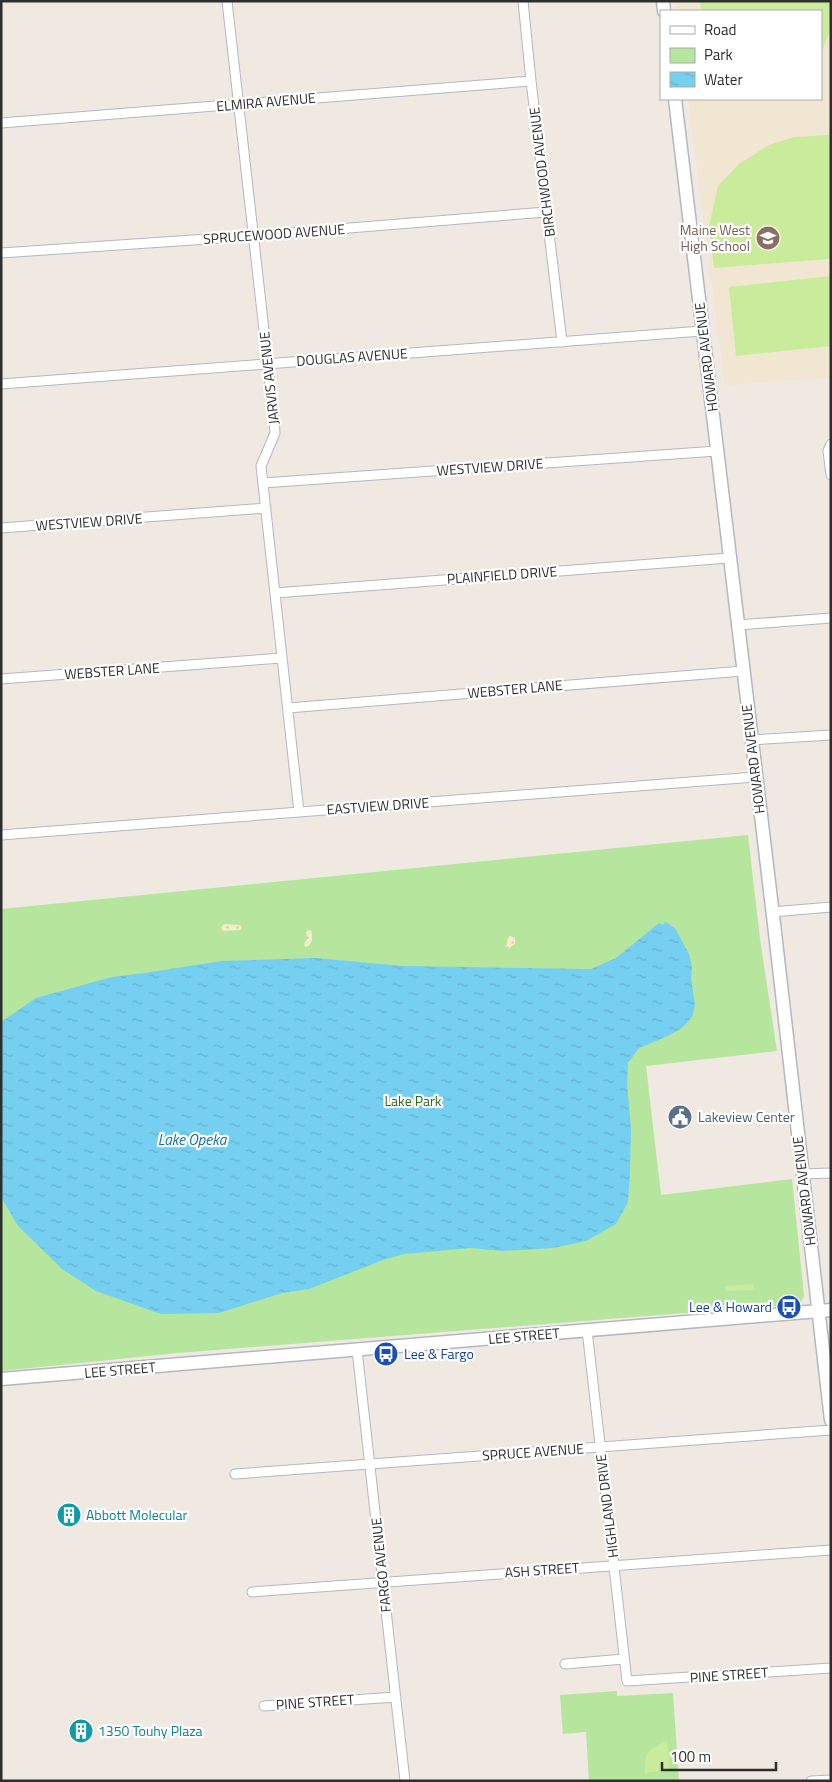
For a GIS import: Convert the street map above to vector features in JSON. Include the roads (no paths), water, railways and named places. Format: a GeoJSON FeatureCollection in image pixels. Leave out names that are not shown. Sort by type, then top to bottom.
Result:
{"type":"FeatureCollection","features":[{"type":"Feature","properties":{"kind":"street","name":"JARVIS AVENUE"},"geometry":{"type":"LineString","coordinates":[[226,1],[268,364],[274,433],[261,466],[300,812]]}},
{"type":"Feature","properties":{"kind":"street","name":"BIRCHWOOD AVENUE"},"geometry":{"type":"LineString","coordinates":[[523,1],[562,342]]}},
{"type":"Feature","properties":{"kind":"street","name":"ELMIRA AVENUE"},"geometry":{"type":"LineString","coordinates":[[1,123],[531,81]]}},
{"type":"Feature","properties":{"kind":"street","name":"HOWARD AVENUE"},"geometry":{"type":"LineString","coordinates":[[675,100],[802,1174],[825,1310],[831,1420]]}},
{"type":"Feature","properties":{"kind":"street","name":"SPRUCEWOOD AVENUE"},"geometry":{"type":"LineString","coordinates":[[1,253],[252,236],[546,212]]}},
{"type":"Feature","properties":{"kind":"street","name":"DOUGLAS AVENUE"},"geometry":{"type":"LineString","coordinates":[[1,384],[702,331]]}},
{"type":"Feature","properties":{"kind":"street"},"geometry":{"type":"LineString","coordinates":[[831,444],[828,451],[831,475]]}},
{"type":"Feature","properties":{"kind":"street","name":"WESTVIEW DRIVE"},"geometry":{"type":"LineString","coordinates":[[263,483],[717,451]]}},
{"type":"Feature","properties":{"kind":"street","name":"WESTVIEW DRIVE"},"geometry":{"type":"LineString","coordinates":[[1,528],[266,508]]}},
{"type":"Feature","properties":{"kind":"street","name":"PLAINFIELD DRIVE"},"geometry":{"type":"LineString","coordinates":[[275,593],[729,558]]}},
{"type":"Feature","properties":{"kind":"street"},"geometry":{"type":"LineString","coordinates":[[737,625],[831,618]]}},
{"type":"Feature","properties":{"kind":"street","name":"WEBSTER LANE"},"geometry":{"type":"LineString","coordinates":[[1,679],[282,658]]}},
{"type":"Feature","properties":{"kind":"street","name":"WEBSTER LANE"},"geometry":{"type":"LineString","coordinates":[[288,708],[742,671]]}},
{"type":"Feature","properties":{"kind":"street"},"geometry":{"type":"LineString","coordinates":[[751,740],[831,735]]}},
{"type":"Feature","properties":{"kind":"street","name":"EASTVIEW DRIVE"},"geometry":{"type":"LineString","coordinates":[[1,835],[755,777]]}},
{"type":"Feature","properties":{"kind":"street"},"geometry":{"type":"LineString","coordinates":[[772,912],[831,907]]}},
{"type":"Feature","properties":{"kind":"street"},"geometry":{"type":"LineString","coordinates":[[802,1174],[831,1173]]}},
{"type":"Feature","properties":{"kind":"street","name":"LEE STREET"},"geometry":{"type":"LineString","coordinates":[[3,1380],[825,1310]]}},
{"type":"Feature","properties":{"kind":"street","name":"HIGHLAND DRIVE"},"geometry":{"type":"LineString","coordinates":[[586,1330],[627,1681]]}},
{"type":"Feature","properties":{"kind":"street","name":"FARGO AVENUE"},"geometry":{"type":"LineString","coordinates":[[357,1350],[406,1781]]}},
{"type":"Feature","properties":{"kind":"street","name":"SPRUCE AVENUE"},"geometry":{"type":"LineString","coordinates":[[235,1474],[831,1430]]}},
{"type":"Feature","properties":{"kind":"street","name":"ASH STREET"},"geometry":{"type":"LineString","coordinates":[[252,1592],[831,1550]]}},
{"type":"Feature","properties":{"kind":"street"},"geometry":{"type":"LineString","coordinates":[[565,1664],[624,1659]]}},
{"type":"Feature","properties":{"kind":"street","name":"PINE STREET"},"geometry":{"type":"LineString","coordinates":[[627,1681],[831,1668]]}},
{"type":"Feature","properties":{"kind":"street","name":"PINE STREET"},"geometry":{"type":"LineString","coordinates":[[264,1706],[396,1696]]}},
{"type":"Feature","properties":{"kind":"street"},"geometry":{"type":"LineString","coordinates":[[811,1781],[831,1780]]}},
{"type":"Feature","properties":{"kind":"water","name":"Lake Opeka"},"geometry":{"type":"Polygon","coordinates":[[[665,922],[675,928],[689,954],[695,1005],[692,1017],[682,1028],[639,1048],[628,1063],[627,1084],[631,1128],[628,1202],[616,1224],[586,1241],[553,1248],[503,1251],[470,1248],[404,1254],[383,1260],[309,1289],[282,1293],[219,1313],[161,1314],[96,1291],[62,1269],[18,1226],[1,1197],[1,1022],[36,998],[112,977],[221,961],[316,958],[403,966],[591,969],[616,958],[659,923],[663,925],[665,922]]]}},
{"type":"Feature","properties":{"kind":"place","name":"Maine West High School"},"geometry":{"type":"Point","coordinates":[768,238]}},
{"type":"Feature","properties":{"kind":"place","name":"Lakeview Center"},"geometry":{"type":"Point","coordinates":[680,1117]}},
{"type":"Feature","properties":{"kind":"place","name":"Lee & Howard"},"geometry":{"type":"Point","coordinates":[789,1307]}},
{"type":"Feature","properties":{"kind":"place","name":"Lee & Fargo"},"geometry":{"type":"Point","coordinates":[386,1354]}},
{"type":"Feature","properties":{"kind":"place","name":"Abbott Molecular"},"geometry":{"type":"Point","coordinates":[69,1515]}},
{"type":"Feature","properties":{"kind":"place","name":"1350 Touhy Plaza"},"geometry":{"type":"Point","coordinates":[81,1731]}},
{"type":"Feature","properties":{"kind":"park label","name":"Lake Park"},"geometry":{"type":"Point","coordinates":[413,1101]}}]}
